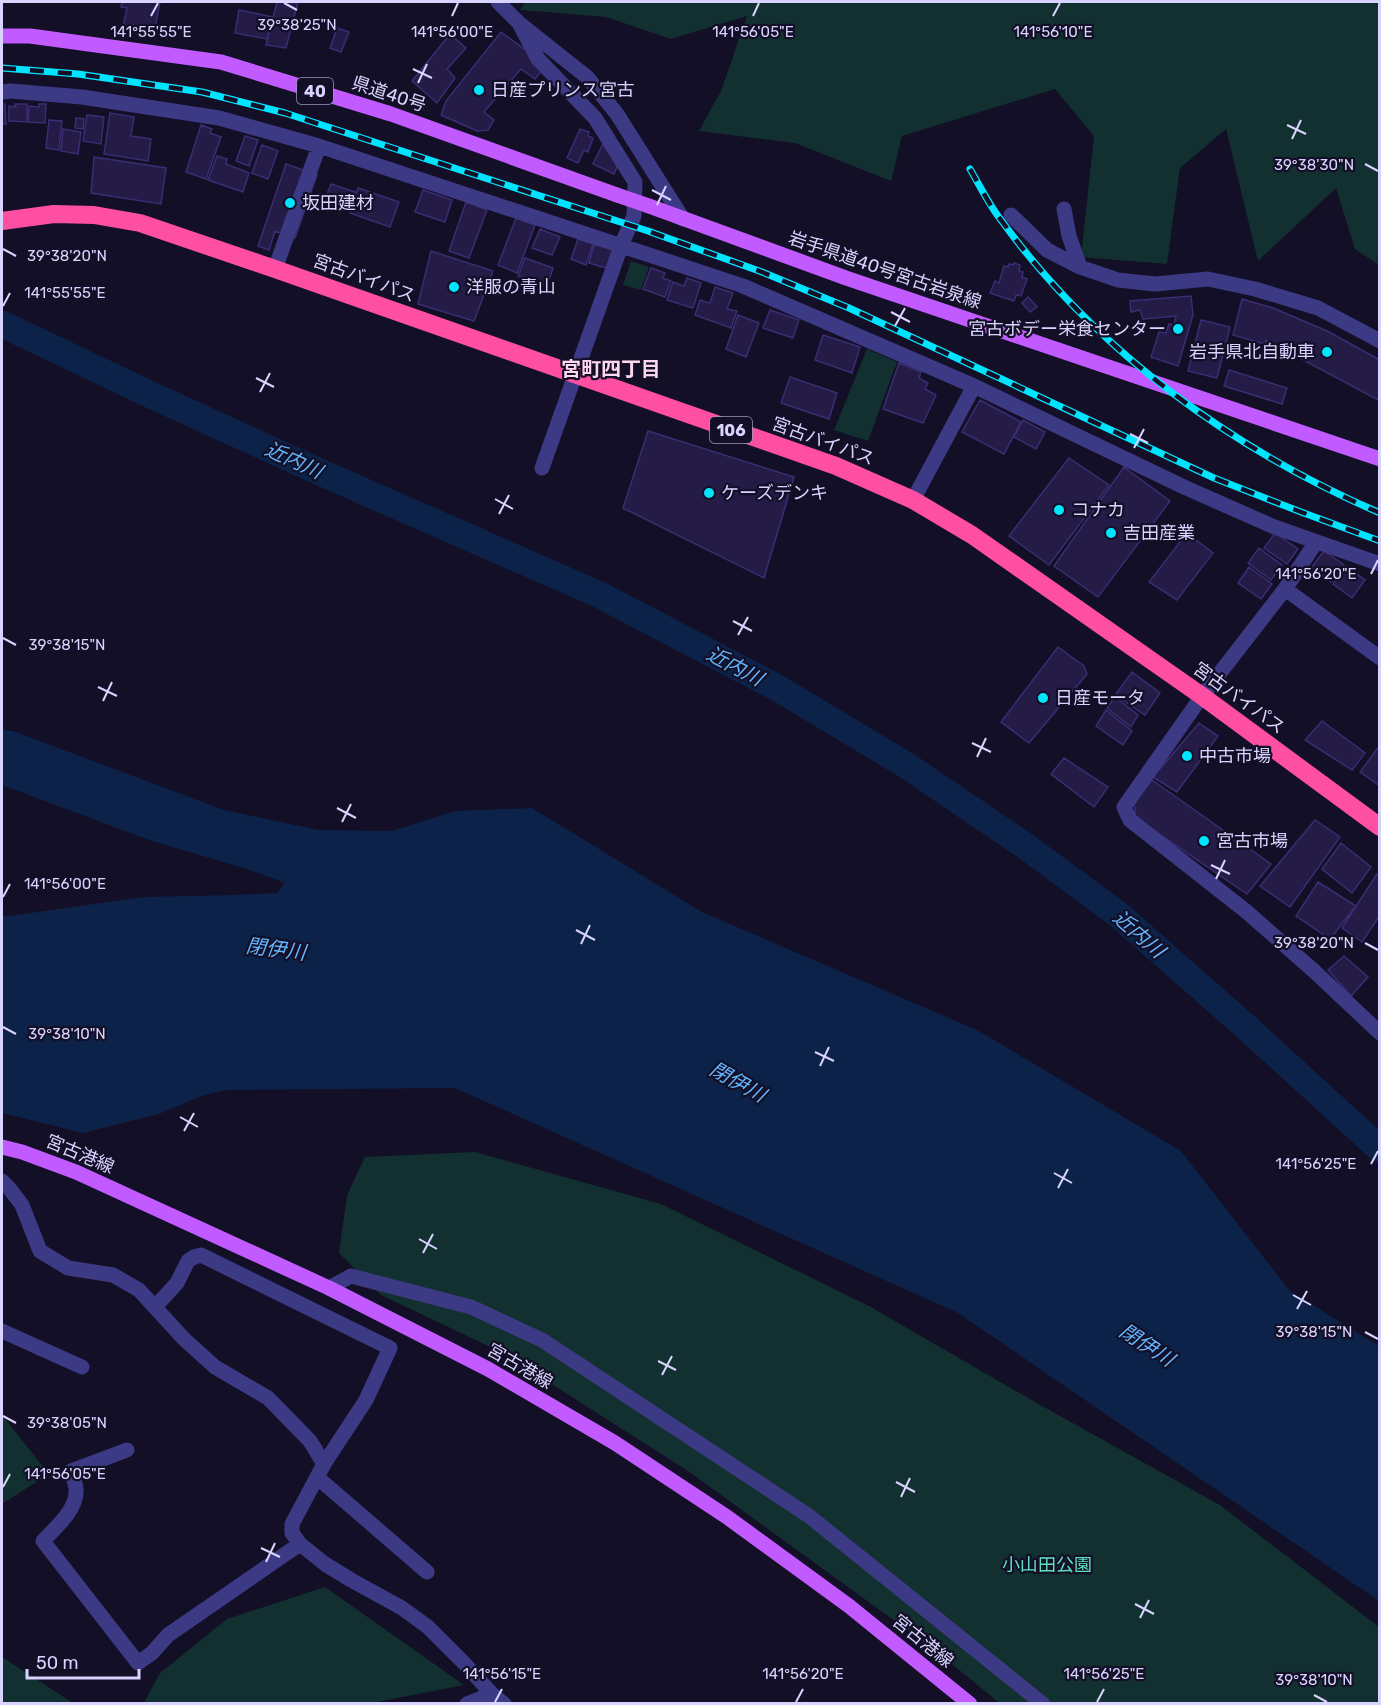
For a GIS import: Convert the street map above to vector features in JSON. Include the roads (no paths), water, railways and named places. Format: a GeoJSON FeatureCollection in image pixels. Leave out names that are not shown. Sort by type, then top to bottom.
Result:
{"type":"FeatureCollection","features":[{"type":"Feature","properties":{"kind":"highway","name":"宮古バイパス"},"geometry":{"type":"LineString","coordinates":[[2,221],[54,214],[94,215],[140,224],[275,269],[836,466],[913,500],[972,535],[1202,696],[1380,827]]}},
{"type":"Feature","properties":{"kind":"main road","name":"県道40号"},"geometry":{"type":"LineString","coordinates":[[2,36],[30,36],[221,62],[391,114],[617,195]]}},
{"type":"Feature","properties":{"kind":"main road","name":"岩手県道40号宮古岩泉線"},"geometry":{"type":"LineString","coordinates":[[617,195],[846,278],[1380,459]]}},
{"type":"Feature","properties":{"kind":"main road","name":"宮古港線"},"geometry":{"type":"LineString","coordinates":[[2,1147],[76,1172],[329,1288],[488,1369],[633,1456],[727,1517],[840,1599],[970,1704]]}},
{"type":"Feature","properties":{"kind":"street"},"geometry":{"type":"LineString","coordinates":[[498,2],[519,23],[587,77],[617,114],[683,219]]}},
{"type":"Feature","properties":{"kind":"street"},"geometry":{"type":"LineString","coordinates":[[519,23],[538,59],[595,118],[635,182],[634,216],[621,246],[542,468]]}},
{"type":"Feature","properties":{"kind":"street"},"geometry":{"type":"LineString","coordinates":[[2,92],[82,97],[219,118],[319,146],[743,286],[974,386],[1184,487],[1272,526],[1380,564]]}},
{"type":"Feature","properties":{"kind":"street"},"geometry":{"type":"LineString","coordinates":[[275,269],[319,146]]}},
{"type":"Feature","properties":{"kind":"street"},"geometry":{"type":"LineString","coordinates":[[1064,209],[1069,236],[1080,267]]}},
{"type":"Feature","properties":{"kind":"street"},"geometry":{"type":"LineString","coordinates":[[1011,215],[1047,250],[1080,267],[1118,280],[1155,284],[1208,279],[1255,289],[1318,308],[1380,341]]}},
{"type":"Feature","properties":{"kind":"street"},"geometry":{"type":"LineString","coordinates":[[913,500],[974,386]]}},
{"type":"Feature","properties":{"kind":"street"},"geometry":{"type":"LineString","coordinates":[[1316,542],[1285,589],[1202,696],[1125,807],[1130,820],[1247,912],[1380,1033]]}},
{"type":"Feature","properties":{"kind":"street"},"geometry":{"type":"LineString","coordinates":[[1285,589],[1380,658]]}},
{"type":"Feature","properties":{"kind":"street"},"geometry":{"type":"LineString","coordinates":[[2,1181],[22,1205],[39,1251],[68,1268],[113,1275],[139,1290],[184,1339],[215,1367],[268,1398],[310,1441],[321,1471],[427,1572]]}},
{"type":"Feature","properties":{"kind":"street"},"geometry":{"type":"LineString","coordinates":[[155,1307],[177,1283],[188,1261],[201,1255],[390,1348],[366,1400],[321,1471],[292,1524],[292,1533],[300,1544],[333,1569],[402,1608],[428,1627],[498,1699]]}},
{"type":"Feature","properties":{"kind":"street"},"geometry":{"type":"LineString","coordinates":[[329,1288],[351,1276],[471,1307],[542,1340],[809,1516],[1043,1704]]}},
{"type":"Feature","properties":{"kind":"street"},"geometry":{"type":"LineString","coordinates":[[2,1331],[82,1367]]}},
{"type":"Feature","properties":{"kind":"street"},"geometry":{"type":"LineString","coordinates":[[127,1450],[71,1471],[76,1491],[74,1502],[68,1513],[43,1541],[138,1663],[152,1653],[168,1635],[300,1544]]}},
{"type":"Feature","properties":{"kind":"street"},"geometry":{"type":"LineString","coordinates":[[467,1704],[498,1699]]}},
{"type":"Feature","properties":{"kind":"water","name":"閉伊川"},"geometry":{"type":"Polygon","coordinates":[[[2,730],[13,731],[224,810],[319,830],[392,831],[455,811],[532,808],[702,912],[977,1030],[1181,1151],[1290,1291],[1379,1346],[1379,1601],[958,1313],[455,1088],[225,1090],[201,1096],[159,1114],[83,1133],[2,1113],[2,917],[143,897],[277,893],[285,883],[250,870],[149,840],[2,785],[2,730]]]}},
{"type":"Feature","properties":{"kind":"waterway","name":"近内川"},"geometry":{"type":"LineString","coordinates":[[2,324],[322,473],[600,595],[781,690],[906,765],[1021,843],[1119,915],[1380,1149]]}},
{"type":"Feature","properties":{"kind":"railway"},"geometry":{"type":"LineString","coordinates":[[2,68],[78,74],[202,92],[285,113],[648,231],[762,272],[849,308],[1214,478],[1380,541]]}},
{"type":"Feature","properties":{"kind":"railway"},"geometry":{"type":"LineString","coordinates":[[970,169],[997,214],[1038,268],[1079,312],[1124,353],[1171,392],[1220,427],[1272,459],[1380,513]]}},
{"type":"Feature","properties":{"kind":"place","name":"日産プリンス宮古"},"geometry":{"type":"Point","coordinates":[479,90]}},
{"type":"Feature","properties":{"kind":"place","name":"坂田建材"},"geometry":{"type":"Point","coordinates":[290,203]}},
{"type":"Feature","properties":{"kind":"place","name":"洋服の青山"},"geometry":{"type":"Point","coordinates":[454,287]}},
{"type":"Feature","properties":{"kind":"place","name":"宮古ボデー栄食センター"},"geometry":{"type":"Point","coordinates":[1178,329]}},
{"type":"Feature","properties":{"kind":"place","name":"岩手県北自動車"},"geometry":{"type":"Point","coordinates":[1327,352]}},
{"type":"Feature","properties":{"kind":"place","name":"ケーズデンキ"},"geometry":{"type":"Point","coordinates":[709,493]}},
{"type":"Feature","properties":{"kind":"place","name":"コナカ"},"geometry":{"type":"Point","coordinates":[1059,510]}},
{"type":"Feature","properties":{"kind":"place","name":"吉田産業"},"geometry":{"type":"Point","coordinates":[1111,533]}},
{"type":"Feature","properties":{"kind":"place","name":"日産モータ"},"geometry":{"type":"Point","coordinates":[1043,698]}},
{"type":"Feature","properties":{"kind":"place","name":"中古市場"},"geometry":{"type":"Point","coordinates":[1187,756]}},
{"type":"Feature","properties":{"kind":"place","name":"宮古市場"},"geometry":{"type":"Point","coordinates":[1204,841]}},
{"type":"Feature","properties":{"kind":"district","name":"宮町四丁目"},"geometry":{"type":"Point","coordinates":[611,369]}},
{"type":"Feature","properties":{"kind":"park label","name":"小山田公園"},"geometry":{"type":"Point","coordinates":[1047,1565]}}]}
